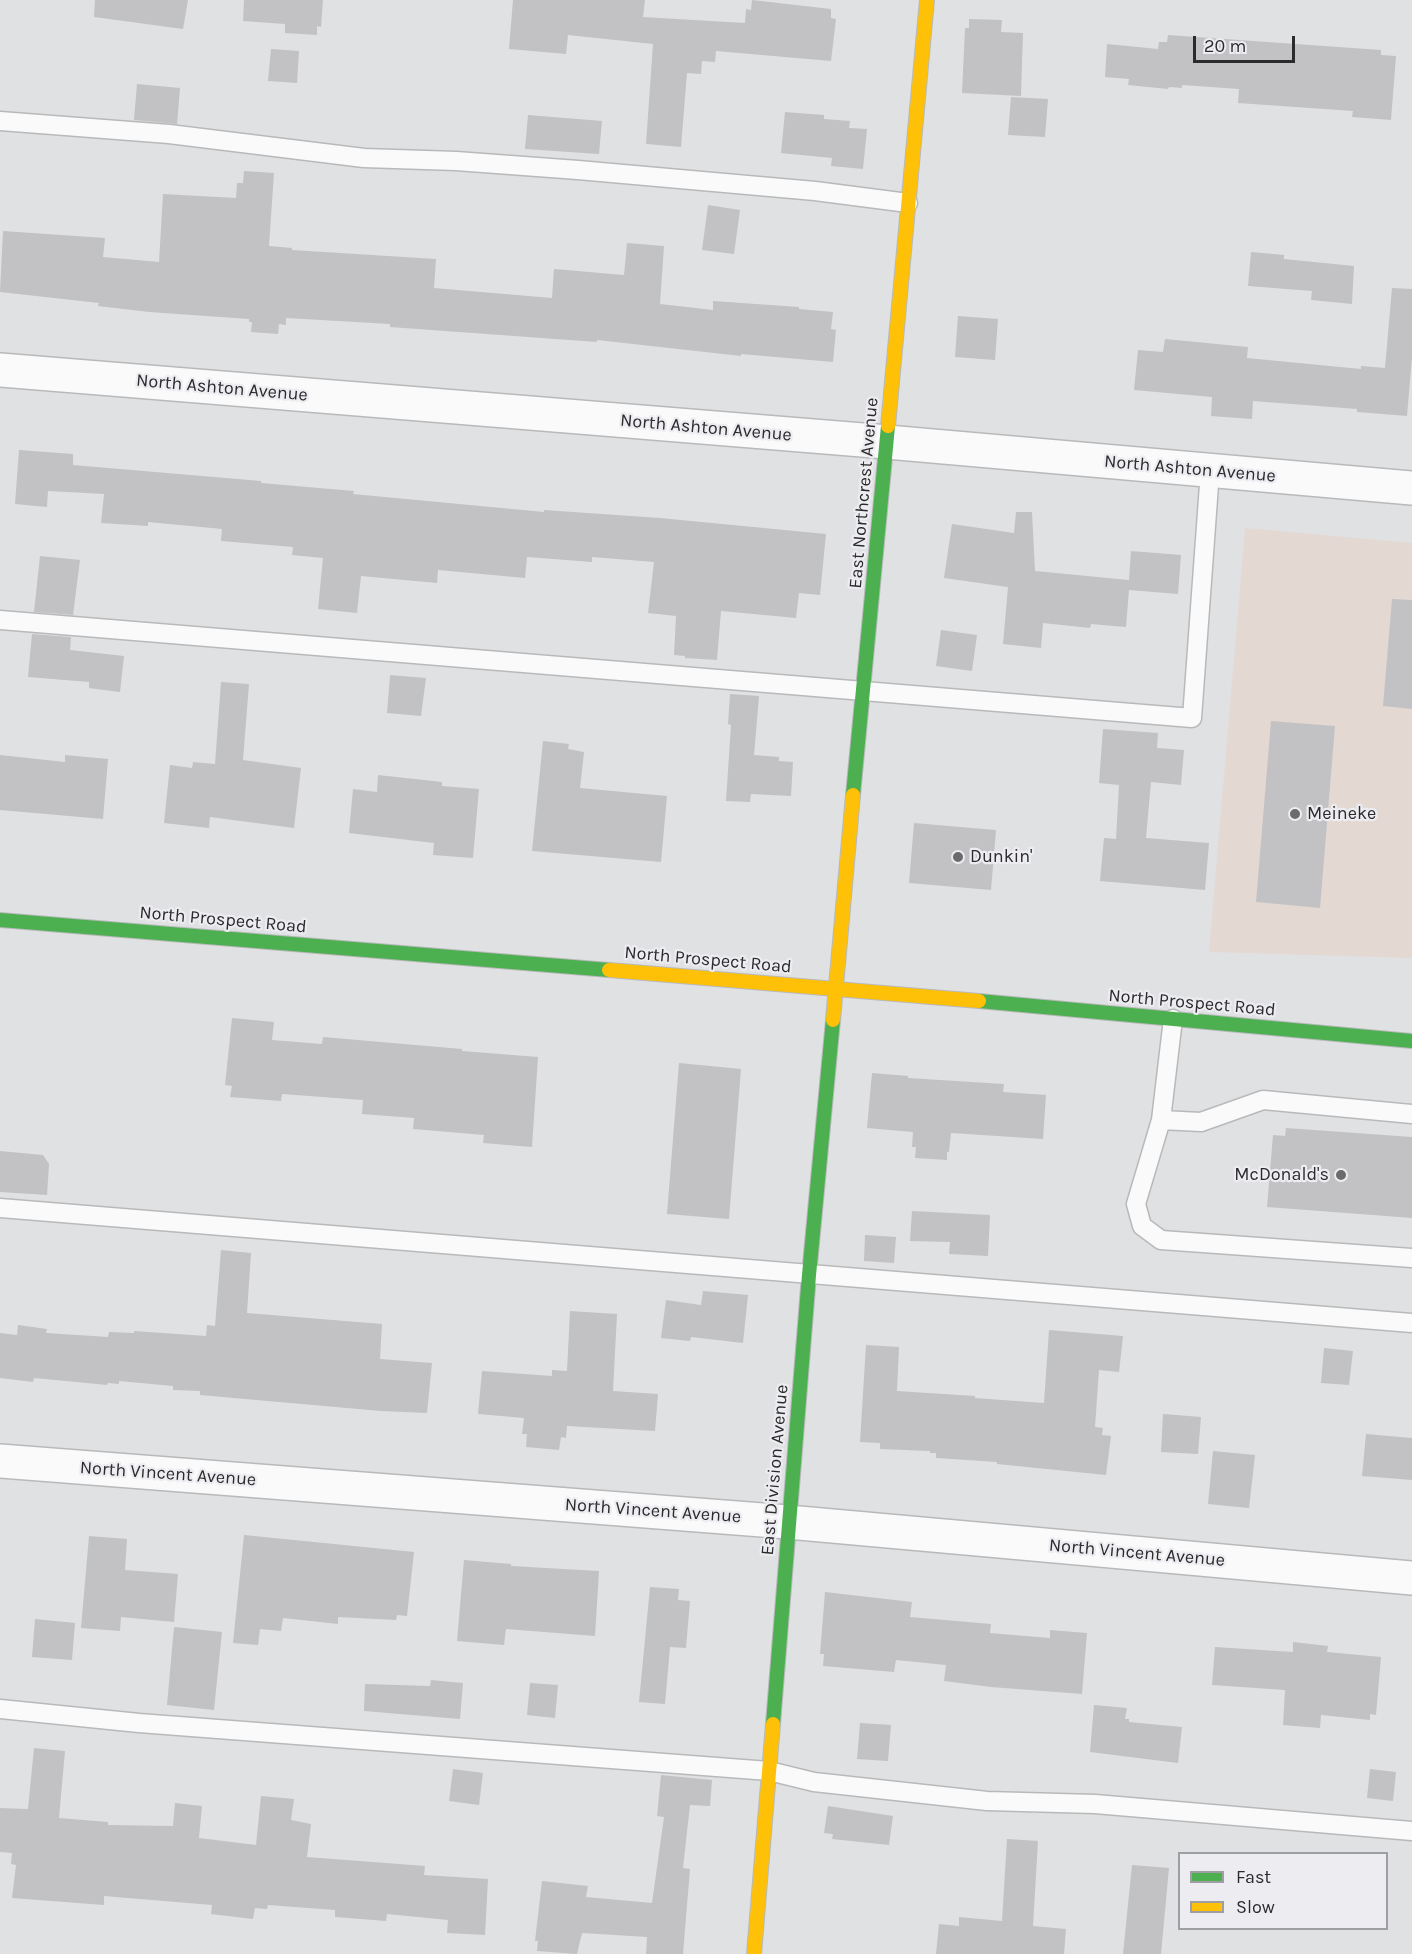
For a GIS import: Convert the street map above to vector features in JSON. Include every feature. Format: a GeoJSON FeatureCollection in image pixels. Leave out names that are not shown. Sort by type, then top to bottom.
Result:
{"type":"FeatureCollection","features":[{"type":"Feature","properties":{"kind":"street","name":"East Northcrest Avenue"},"geometry":{"type":"LineString","coordinates":[[835,988],[927,0]]}},
{"type":"Feature","properties":{"kind":"street","name":"North Ashton Avenue"},"geometry":{"type":"LineString","coordinates":[[0,370],[887,442],[1412,488]]}},
{"type":"Feature","properties":{"kind":"street","name":"North Prospect Road"},"geometry":{"type":"LineString","coordinates":[[0,920],[835,988],[1412,1041]]}},
{"type":"Feature","properties":{"kind":"street","name":"East Division Avenue"},"geometry":{"type":"LineString","coordinates":[[754,1954],[788,1522],[835,988]]}},
{"type":"Feature","properties":{"kind":"street","name":"North Vincent Avenue"},"geometry":{"type":"LineString","coordinates":[[0,1461],[788,1522],[1412,1578]]}},
{"type":"Feature","properties":{"kind":"lane"},"geometry":{"type":"LineString","coordinates":[[0,121],[169,134],[364,158],[456,161],[578,170],[815,191],[908,203]]}},
{"type":"Feature","properties":{"kind":"lane"},"geometry":{"type":"LineString","coordinates":[[0,620],[1192,718],[1210,471]]}},
{"type":"Feature","properties":{"kind":"lane"},"geometry":{"type":"LineString","coordinates":[[1173,1019],[1161,1120],[1136,1204],[1142,1226],[1161,1240],[1412,1258]]}},
{"type":"Feature","properties":{"kind":"lane"},"geometry":{"type":"LineString","coordinates":[[1161,1120],[1201,1122],[1263,1100],[1412,1114]]}},
{"type":"Feature","properties":{"kind":"lane"},"geometry":{"type":"LineString","coordinates":[[0,1208],[1412,1323]]}},
{"type":"Feature","properties":{"kind":"lane"},"geometry":{"type":"LineString","coordinates":[[0,1709],[139,1723],[769,1771],[814,1782],[987,1801],[1095,1804],[1412,1831]]}},
{"type":"Feature","properties":{"kind":"shaded area"},"geometry":{"type":"Polygon","coordinates":[[[1245,528],[1412,543],[1412,958],[1209,952],[1245,528]]]}},
{"type":"Feature","properties":{"kind":"building"},"geometry":{"type":"Polygon","coordinates":[[[95,0],[188,0],[183,29],[94,17],[95,0]]]}},
{"type":"Feature","properties":{"kind":"building"},"geometry":{"type":"Polygon","coordinates":[[[244,0],[323,0],[321,27],[317,26],[317,35],[285,33],[285,24],[243,21],[244,0]]]}},
{"type":"Feature","properties":{"kind":"building"},"geometry":{"type":"Polygon","coordinates":[[[513,0],[645,0],[643,17],[745,23],[746,9],[751,10],[752,0],[831,9],[831,18],[836,19],[831,61],[716,51],[715,62],[702,61],[701,74],[687,73],[681,147],[646,144],[653,44],[568,35],[566,54],[509,49],[513,0]]]}},
{"type":"Feature","properties":{"kind":"building"},"geometry":{"type":"Polygon","coordinates":[[[969,19],[1002,20],[1001,32],[1023,33],[1021,96],[962,93],[965,28],[969,28],[969,19]]]}},
{"type":"Feature","properties":{"kind":"building"},"geometry":{"type":"Polygon","coordinates":[[[1168,35],[1381,50],[1381,55],[1396,56],[1391,120],[1352,117],[1353,111],[1238,103],[1239,89],[1182,85],[1182,88],[1169,87],[1168,89],[1128,85],[1129,79],[1105,77],[1107,44],[1158,49],[1159,42],[1167,42],[1168,35]]]}},
{"type":"Feature","properties":{"kind":"building"},"geometry":{"type":"Polygon","coordinates":[[[271,49],[299,51],[297,83],[268,81],[271,49]]]}},
{"type":"Feature","properties":{"kind":"building"},"geometry":{"type":"Polygon","coordinates":[[[137,84],[180,88],[177,124],[134,120],[137,84]]]}},
{"type":"Feature","properties":{"kind":"building"},"geometry":{"type":"Polygon","coordinates":[[[1011,97],[1048,99],[1045,137],[1008,135],[1011,97]]]}},
{"type":"Feature","properties":{"kind":"building"},"geometry":{"type":"Polygon","coordinates":[[[785,112],[824,115],[824,119],[850,121],[849,128],[867,129],[863,169],[831,166],[832,158],[781,153],[785,112]]]}},
{"type":"Feature","properties":{"kind":"building"},"geometry":{"type":"Polygon","coordinates":[[[528,115],[602,121],[599,154],[525,149],[528,115]]]}},
{"type":"Feature","properties":{"kind":"building"},"geometry":{"type":"Polygon","coordinates":[[[244,171],[274,173],[269,246],[292,248],[292,250],[436,259],[434,288],[552,298],[554,269],[624,275],[627,243],[664,246],[660,304],[713,310],[713,301],[799,307],[799,309],[833,312],[831,329],[836,330],[833,362],[741,354],[741,356],[597,340],[597,342],[390,327],[390,324],[286,318],[286,325],[279,324],[278,334],[251,332],[252,322],[249,322],[249,319],[149,312],[98,306],[99,303],[0,292],[3,231],[105,238],[103,257],[159,262],[163,194],[236,198],[237,183],[243,183],[244,171]]]}},
{"type":"Feature","properties":{"kind":"building"},"geometry":{"type":"Polygon","coordinates":[[[708,205],[740,210],[734,254],[702,250],[708,205]]]}},
{"type":"Feature","properties":{"kind":"building"},"geometry":{"type":"Polygon","coordinates":[[[1251,252],[1284,255],[1284,259],[1354,266],[1352,304],[1311,300],[1312,291],[1248,286],[1251,252]]]}},
{"type":"Feature","properties":{"kind":"building"},"geometry":{"type":"Polygon","coordinates":[[[1392,288],[1412,289],[1412,357],[1407,416],[1357,412],[1357,409],[1253,401],[1252,419],[1211,416],[1212,397],[1134,390],[1138,350],[1163,352],[1165,339],[1248,347],[1247,358],[1361,369],[1361,366],[1385,368],[1392,288]]]}},
{"type":"Feature","properties":{"kind":"building"},"geometry":{"type":"Polygon","coordinates":[[[958,316],[998,319],[995,360],[955,357],[958,316]]]}},
{"type":"Feature","properties":{"kind":"building"},"geometry":{"type":"Polygon","coordinates":[[[19,450],[73,454],[73,465],[261,481],[261,483],[354,491],[353,494],[544,512],[544,510],[660,518],[826,534],[820,595],[799,593],[796,618],[721,611],[717,660],[674,655],[676,616],[648,613],[654,562],[592,557],[592,562],[527,557],[525,578],[438,570],[437,583],[361,576],[357,613],[318,609],[323,558],[292,555],[293,547],[221,541],[222,529],[148,522],[148,526],[101,523],[104,494],[48,491],[47,507],[15,504],[19,450]]]}},
{"type":"Feature","properties":{"kind":"building"},"geometry":{"type":"Polygon","coordinates":[[[1016,512],[1032,512],[1035,571],[1129,580],[1131,551],[1181,555],[1178,594],[1129,590],[1126,627],[1091,624],[1090,628],[1043,623],[1041,648],[1003,644],[1008,587],[944,578],[952,524],[1014,533],[1016,512]]]}},
{"type":"Feature","properties":{"kind":"building"},"geometry":{"type":"Polygon","coordinates":[[[40,556],[80,560],[73,615],[34,612],[40,556]]]}},
{"type":"Feature","properties":{"kind":"building"},"geometry":{"type":"Polygon","coordinates":[[[1392,599],[1412,600],[1412,709],[1383,706],[1392,599]]]}},
{"type":"Feature","properties":{"kind":"building"},"geometry":{"type":"Polygon","coordinates":[[[941,630],[977,635],[972,671],[936,666],[941,630]]]}},
{"type":"Feature","properties":{"kind":"building"},"geometry":{"type":"Polygon","coordinates":[[[32,634],[71,637],[70,650],[124,656],[120,692],[89,688],[89,682],[28,677],[32,634]]]}},
{"type":"Feature","properties":{"kind":"building"},"geometry":{"type":"Polygon","coordinates":[[[390,675],[426,678],[421,716],[387,713],[390,675]]]}},
{"type":"Feature","properties":{"kind":"building"},"geometry":{"type":"Polygon","coordinates":[[[221,682],[249,684],[243,760],[301,768],[294,828],[210,817],[209,828],[164,823],[170,765],[192,768],[193,762],[215,764],[221,682]]]}},
{"type":"Feature","properties":{"kind":"building"},"geometry":{"type":"Polygon","coordinates":[[[730,694],[759,696],[754,755],[779,757],[779,761],[793,762],[791,796],[751,794],[750,802],[726,801],[731,725],[728,724],[730,694]]]}},
{"type":"Feature","properties":{"kind":"building","name":"Meineke"},"geometry":{"type":"Polygon","coordinates":[[[1271,721],[1335,726],[1320,908],[1256,902],[1271,721]]]}},
{"type":"Feature","properties":{"kind":"building"},"geometry":{"type":"Polygon","coordinates":[[[1103,729],[1158,733],[1157,748],[1184,750],[1181,785],[1151,782],[1146,838],[1209,843],[1205,890],[1100,881],[1104,838],[1116,839],[1119,785],[1099,783],[1103,729]]]}},
{"type":"Feature","properties":{"kind":"building"},"geometry":{"type":"Polygon","coordinates":[[[543,741],[569,744],[568,749],[584,752],[580,788],[667,796],[661,862],[532,851],[543,741]]]}},
{"type":"Feature","properties":{"kind":"building"},"geometry":{"type":"Polygon","coordinates":[[[0,755],[65,762],[65,755],[108,759],[103,819],[0,810],[0,755]]]}},
{"type":"Feature","properties":{"kind":"building"},"geometry":{"type":"Polygon","coordinates":[[[378,775],[442,782],[442,786],[479,789],[473,858],[433,855],[434,843],[349,833],[353,789],[377,792],[378,775]]]}},
{"type":"Feature","properties":{"kind":"building"},"geometry":{"type":"Polygon","coordinates":[[[914,823],[996,830],[991,890],[909,883],[914,823]]]}},
{"type":"Feature","properties":{"kind":"building"},"geometry":{"type":"Polygon","coordinates":[[[232,1018],[274,1022],[272,1040],[322,1044],[323,1037],[538,1057],[532,1147],[483,1143],[484,1135],[413,1129],[414,1118],[362,1114],[363,1100],[282,1094],[281,1101],[230,1097],[232,1086],[225,1085],[232,1018]]]}},
{"type":"Feature","properties":{"kind":"building"},"geometry":{"type":"Polygon","coordinates":[[[679,1063],[741,1069],[729,1219],[667,1214],[679,1063]]]}},
{"type":"Feature","properties":{"kind":"building"},"geometry":{"type":"Polygon","coordinates":[[[872,1073],[908,1076],[908,1078],[1004,1084],[1003,1092],[1046,1095],[1043,1139],[951,1133],[947,1160],[915,1158],[916,1147],[912,1147],[913,1132],[867,1128],[872,1073]]]}},
{"type":"Feature","properties":{"kind":"building","name":"McDonald's"},"geometry":{"type":"Polygon","coordinates":[[[1286,1128],[1412,1137],[1412,1218],[1267,1207],[1273,1135],[1285,1136],[1286,1128]]]}},
{"type":"Feature","properties":{"kind":"building"},"geometry":{"type":"Polygon","coordinates":[[[0,1151],[43,1155],[49,1164],[47,1195],[0,1192],[0,1151]]]}},
{"type":"Feature","properties":{"kind":"building"},"geometry":{"type":"Polygon","coordinates":[[[912,1211],[990,1215],[988,1256],[949,1254],[950,1242],[910,1241],[912,1211]]]}},
{"type":"Feature","properties":{"kind":"building"},"geometry":{"type":"Polygon","coordinates":[[[865,1235],[896,1237],[894,1263],[864,1261],[865,1235]]]}},
{"type":"Feature","properties":{"kind":"building"},"geometry":{"type":"Polygon","coordinates":[[[221,1250],[251,1253],[247,1313],[382,1324],[380,1359],[432,1363],[427,1413],[200,1395],[200,1391],[173,1390],[173,1386],[119,1381],[119,1384],[108,1383],[107,1385],[34,1378],[33,1382],[0,1378],[0,1333],[17,1335],[18,1325],[47,1329],[46,1333],[108,1337],[109,1332],[134,1333],[134,1331],[206,1336],[207,1325],[215,1326],[221,1250]]]}},
{"type":"Feature","properties":{"kind":"building"},"geometry":{"type":"Polygon","coordinates":[[[703,1291],[748,1295],[743,1343],[691,1337],[690,1341],[661,1338],[666,1300],[701,1305],[703,1291]]]}},
{"type":"Feature","properties":{"kind":"building"},"geometry":{"type":"Polygon","coordinates":[[[570,1311],[617,1314],[613,1391],[658,1394],[655,1431],[567,1426],[566,1438],[561,1437],[559,1450],[526,1447],[527,1434],[522,1434],[524,1418],[478,1414],[482,1371],[552,1376],[552,1370],[567,1371],[570,1311]]]}},
{"type":"Feature","properties":{"kind":"building"},"geometry":{"type":"Polygon","coordinates":[[[1049,1330],[1123,1336],[1119,1372],[1099,1370],[1095,1427],[1103,1428],[1102,1435],[1111,1436],[1106,1475],[997,1464],[997,1462],[936,1458],[936,1453],[930,1453],[930,1451],[880,1449],[880,1443],[860,1442],[866,1345],[899,1347],[897,1391],[1044,1403],[1049,1330]]]}},
{"type":"Feature","properties":{"kind":"building"},"geometry":{"type":"Polygon","coordinates":[[[1324,1348],[1353,1351],[1349,1385],[1321,1383],[1324,1348]]]}},
{"type":"Feature","properties":{"kind":"building"},"geometry":{"type":"Polygon","coordinates":[[[1163,1414],[1201,1417],[1198,1454],[1161,1452],[1163,1414]]]}},
{"type":"Feature","properties":{"kind":"building"},"geometry":{"type":"Polygon","coordinates":[[[1366,1434],[1412,1438],[1412,1480],[1362,1476],[1366,1434]]]}},
{"type":"Feature","properties":{"kind":"building"},"geometry":{"type":"Polygon","coordinates":[[[1213,1451],[1255,1455],[1249,1508],[1208,1504],[1213,1451]]]}},
{"type":"Feature","properties":{"kind":"building"},"geometry":{"type":"Polygon","coordinates":[[[244,1535],[414,1552],[407,1616],[397,1615],[396,1620],[338,1617],[338,1624],[283,1618],[281,1631],[260,1629],[258,1645],[233,1643],[244,1535]]]}},
{"type":"Feature","properties":{"kind":"building"},"geometry":{"type":"Polygon","coordinates":[[[89,1536],[127,1539],[125,1570],[178,1574],[174,1622],[121,1617],[120,1631],[81,1628],[89,1536]]]}},
{"type":"Feature","properties":{"kind":"building"},"geometry":{"type":"Polygon","coordinates":[[[464,1560],[511,1564],[511,1566],[599,1571],[595,1636],[506,1629],[504,1645],[457,1641],[464,1560]]]}},
{"type":"Feature","properties":{"kind":"building"},"geometry":{"type":"Polygon","coordinates":[[[650,1587],[679,1589],[678,1600],[690,1601],[686,1648],[670,1647],[665,1704],[639,1702],[650,1587]]]}},
{"type":"Feature","properties":{"kind":"building"},"geometry":{"type":"Polygon","coordinates":[[[825,1592],[912,1602],[910,1617],[991,1624],[990,1633],[1050,1638],[1050,1630],[1087,1633],[1082,1694],[944,1681],[946,1665],[896,1660],[894,1672],[823,1666],[824,1654],[820,1654],[825,1592]]]}},
{"type":"Feature","properties":{"kind":"building"},"geometry":{"type":"Polygon","coordinates":[[[35,1619],[75,1623],[72,1660],[32,1657],[35,1619]]]}},
{"type":"Feature","properties":{"kind":"building"},"geometry":{"type":"Polygon","coordinates":[[[174,1627],[222,1632],[214,1710],[167,1705],[174,1627]]]}},
{"type":"Feature","properties":{"kind":"building"},"geometry":{"type":"Polygon","coordinates":[[[1293,1642],[1328,1646],[1327,1652],[1381,1657],[1376,1715],[1370,1714],[1370,1720],[1321,1715],[1320,1728],[1283,1725],[1285,1690],[1212,1685],[1215,1647],[1293,1652],[1293,1642]]]}},
{"type":"Feature","properties":{"kind":"building"},"geometry":{"type":"Polygon","coordinates":[[[431,1680],[463,1683],[460,1719],[364,1711],[365,1684],[430,1686],[431,1680]]]}},
{"type":"Feature","properties":{"kind":"building"},"geometry":{"type":"Polygon","coordinates":[[[530,1683],[558,1685],[555,1718],[527,1715],[530,1683]]]}},
{"type":"Feature","properties":{"kind":"building"},"geometry":{"type":"Polygon","coordinates":[[[1094,1705],[1127,1708],[1125,1719],[1129,1719],[1129,1722],[1182,1727],[1178,1763],[1090,1752],[1094,1705]]]}},
{"type":"Feature","properties":{"kind":"building"},"geometry":{"type":"Polygon","coordinates":[[[860,1723],[891,1725],[888,1761],[857,1759],[860,1723]]]}},
{"type":"Feature","properties":{"kind":"building"},"geometry":{"type":"Polygon","coordinates":[[[34,1748],[65,1751],[59,1818],[108,1822],[108,1825],[173,1826],[175,1803],[202,1806],[199,1838],[256,1845],[261,1796],[294,1799],[291,1820],[311,1824],[307,1857],[425,1866],[424,1875],[488,1879],[485,1935],[447,1933],[448,1920],[387,1914],[386,1921],[335,1917],[335,1910],[268,1905],[267,1909],[255,1908],[253,1919],[211,1914],[212,1905],[104,1896],[104,1905],[12,1898],[16,1865],[11,1864],[12,1853],[0,1852],[0,1808],[28,1809],[34,1748]]]}},
{"type":"Feature","properties":{"kind":"building"},"geometry":{"type":"Polygon","coordinates":[[[453,1769],[483,1773],[479,1805],[449,1801],[453,1769]]]}},
{"type":"Feature","properties":{"kind":"building"},"geometry":{"type":"Polygon","coordinates":[[[1370,1769],[1396,1772],[1393,1801],[1367,1798],[1370,1769]]]}},
{"type":"Feature","properties":{"kind":"building"},"geometry":{"type":"Polygon","coordinates":[[[661,1775],[712,1780],[710,1806],[690,1805],[683,1868],[690,1869],[683,1954],[646,1954],[647,1937],[582,1933],[577,1954],[537,1951],[538,1941],[535,1941],[542,1881],[588,1886],[586,1897],[652,1903],[664,1817],[657,1816],[661,1775]]]}},
{"type":"Feature","properties":{"kind":"building"},"geometry":{"type":"Polygon","coordinates":[[[828,1806],[893,1816],[889,1845],[832,1839],[833,1834],[824,1833],[828,1806]]]}},
{"type":"Feature","properties":{"kind":"building"},"geometry":{"type":"Polygon","coordinates":[[[1007,1839],[1038,1841],[1033,1926],[1066,1929],[1064,1954],[936,1954],[939,1924],[959,1926],[959,1917],[1002,1921],[1007,1839]]]}},
{"type":"Feature","properties":{"kind":"building"},"geometry":{"type":"Polygon","coordinates":[[[1132,1865],[1169,1868],[1161,1954],[1123,1954],[1132,1865]]]}},
{"type":"Feature","properties":{"kind":"traffic: fast"},"geometry":{"type":"LineString","coordinates":[[853,795],[888,426]]}},
{"type":"Feature","properties":{"kind":"traffic: fast"},"geometry":{"type":"LineString","coordinates":[[0,920],[609,970]]}},
{"type":"Feature","properties":{"kind":"traffic: fast"},"geometry":{"type":"LineString","coordinates":[[979,1001],[1412,1041]]}},
{"type":"Feature","properties":{"kind":"traffic: fast"},"geometry":{"type":"LineString","coordinates":[[773,1724],[809,1275],[833,1020]]}},
{"type":"Feature","properties":{"kind":"traffic: slow"},"geometry":{"type":"LineString","coordinates":[[888,426],[927,0]]}},
{"type":"Feature","properties":{"kind":"traffic: slow"},"geometry":{"type":"LineString","coordinates":[[833,1020],[853,795]]}},
{"type":"Feature","properties":{"kind":"traffic: slow"},"geometry":{"type":"LineString","coordinates":[[609,970],[979,1001]]}},
{"type":"Feature","properties":{"kind":"traffic: slow"},"geometry":{"type":"LineString","coordinates":[[754,1954],[773,1724]]}},
{"type":"Feature","properties":{"kind":"place","name":"Meineke"},"geometry":{"type":"Point","coordinates":[1295,814]}},
{"type":"Feature","properties":{"kind":"place","name":"Dunkin'"},"geometry":{"type":"Point","coordinates":[958,857]}},
{"type":"Feature","properties":{"kind":"place","name":"McDonald's"},"geometry":{"type":"Point","coordinates":[1341,1175]}}]}
